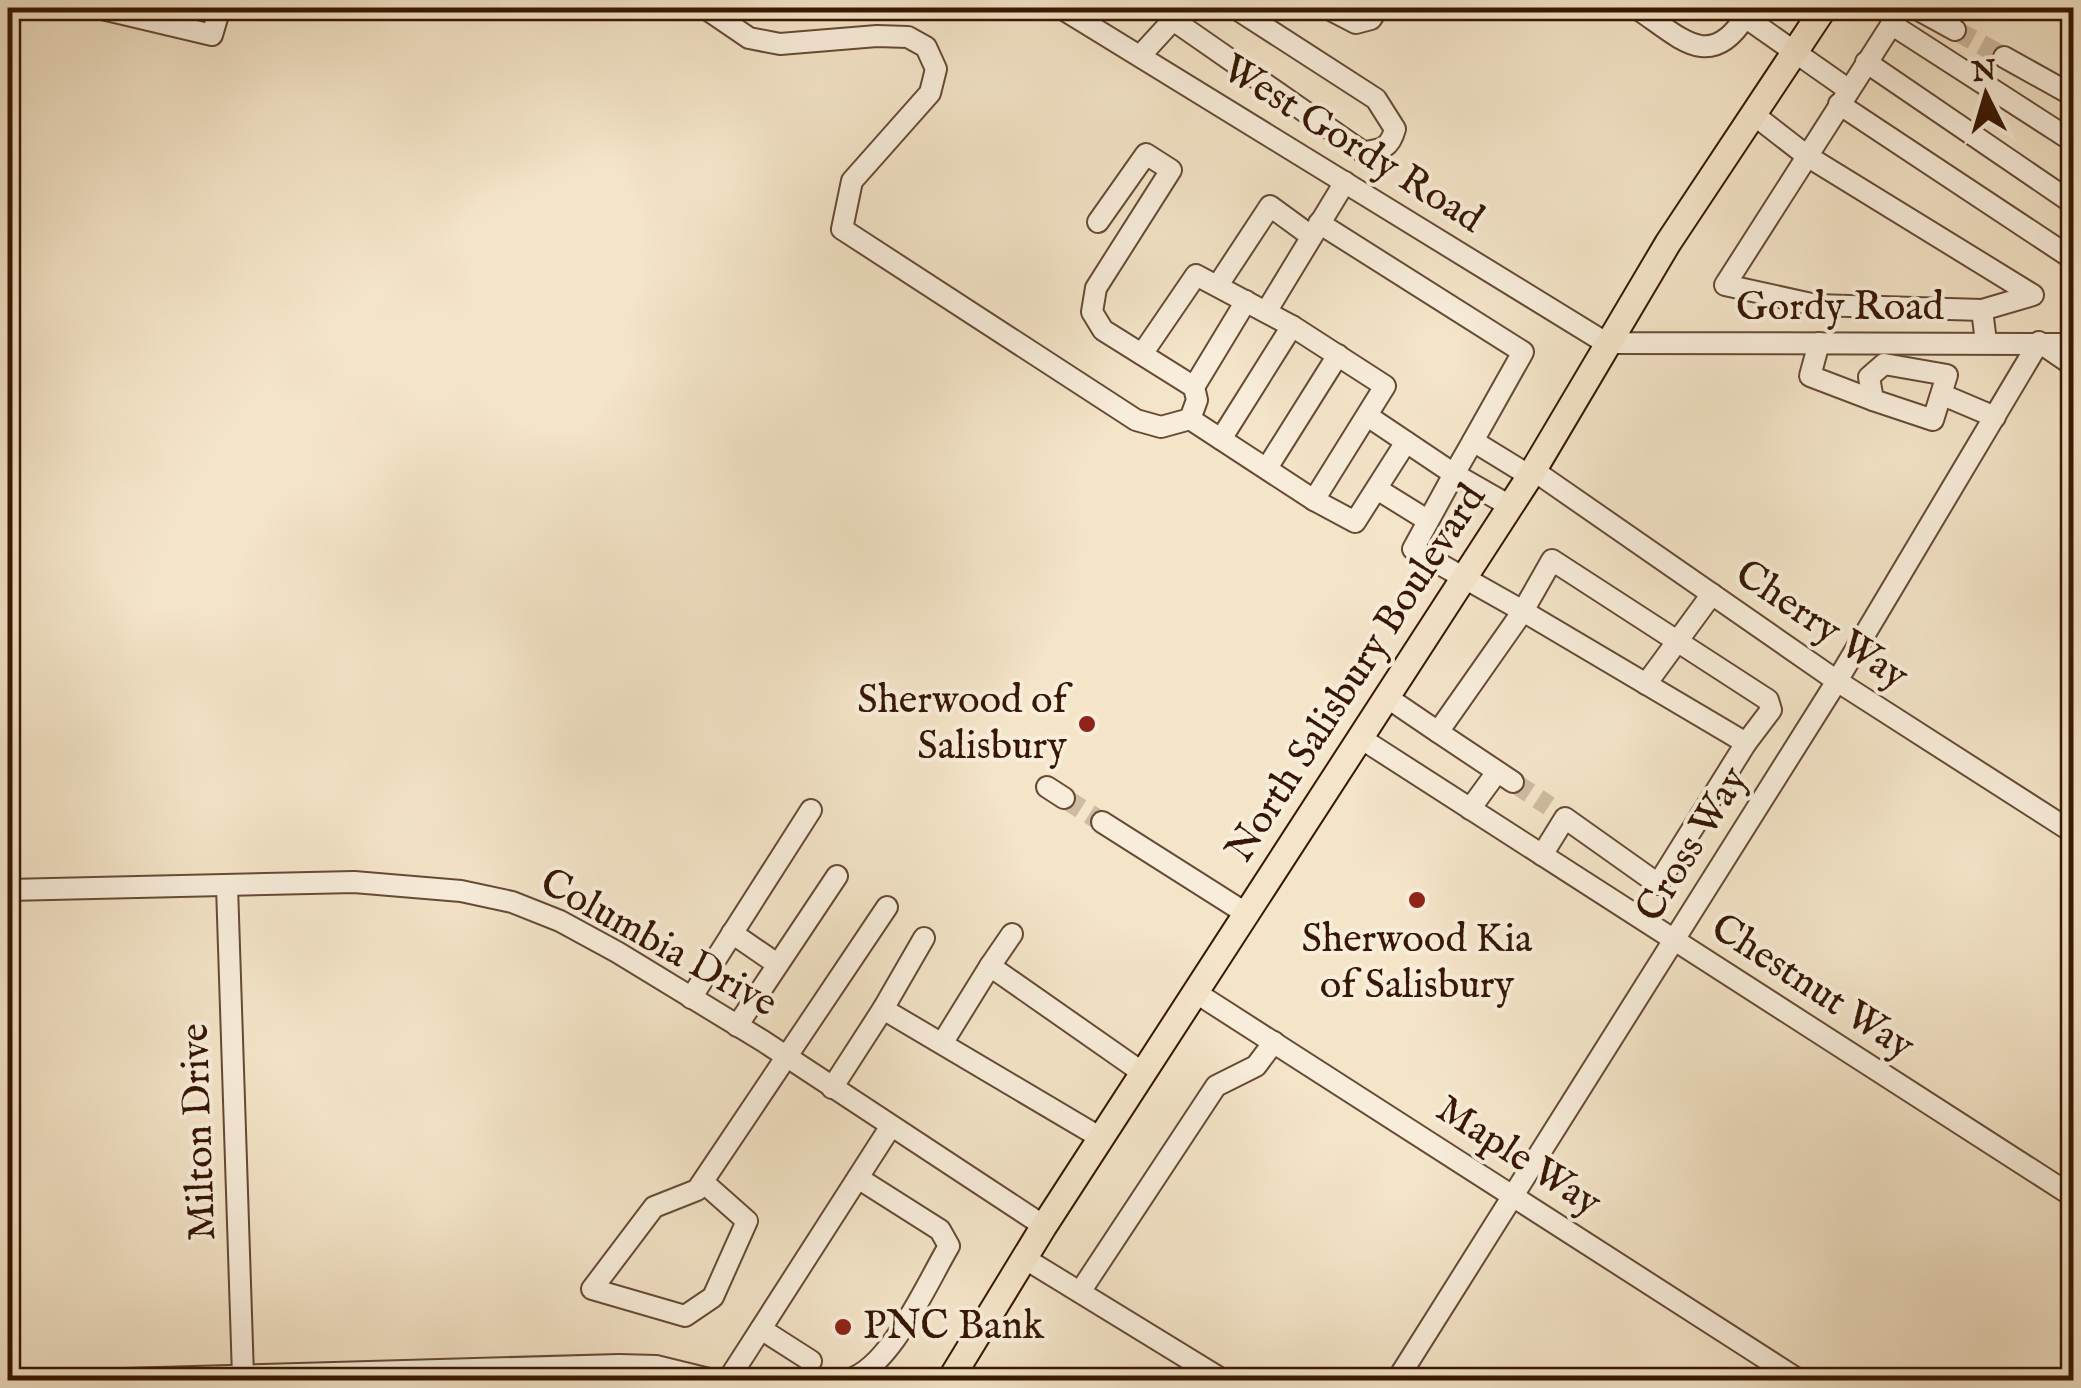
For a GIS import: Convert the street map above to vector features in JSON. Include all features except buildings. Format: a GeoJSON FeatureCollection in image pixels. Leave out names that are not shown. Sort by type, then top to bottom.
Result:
{"type":"FeatureCollection","features":[{"type":"Feature","properties":{"kind":"main road","name":"North Salisbury Boulevard"},"geometry":{"type":"LineString","coordinates":[[950,1380],[1100,1138],[1198,994],[1531,473],[1606,343],[1824,8]]}},
{"type":"Feature","properties":{"kind":"street"},"geometry":{"type":"LineString","coordinates":[[98,8],[212,35],[220,8]]}},
{"type":"Feature","properties":{"kind":"street"},"geometry":{"type":"LineString","coordinates":[[704,8],[749,38],[780,44],[877,36],[908,37],[926,47],[936,69],[930,94],[852,181],[842,229],[1136,420],[1161,428],[1190,419],[1314,500],[1355,522],[1406,442]]}},
{"type":"Feature","properties":{"kind":"street","name":"West Gordy Road"},"geometry":{"type":"LineString","coordinates":[[1061,8],[1606,343]]}},
{"type":"Feature","properties":{"kind":"street"},"geometry":{"type":"LineString","coordinates":[[1140,56],[1178,14],[1363,152],[1381,150],[1391,143],[1395,129],[1376,99],[1235,8]]}},
{"type":"Feature","properties":{"kind":"street"},"geometry":{"type":"LineString","coordinates":[[1327,8],[1356,23],[1371,19],[1378,8]]}},
{"type":"Feature","properties":{"kind":"street"},"geometry":{"type":"LineString","coordinates":[[1636,8],[1702,48],[1732,37],[1747,12],[1844,97],[2068,255]]}},
{"type":"Feature","properties":{"kind":"street"},"geometry":{"type":"LineString","coordinates":[[1915,8],[1954,30]]}},
{"type":"Feature","properties":{"kind":"street"},"geometry":{"type":"LineString","coordinates":[[1754,114],[1807,156],[2033,295],[1982,310],[1816,304],[1726,285],[1807,156],[1844,97],[1866,62],[1896,16],[2002,96],[2074,142]]}},
{"type":"Feature","properties":{"kind":"street"},"geometry":{"type":"LineString","coordinates":[[2002,96],[2011,61],[2074,96]]}},
{"type":"Feature","properties":{"kind":"street"},"geometry":{"type":"LineString","coordinates":[[1866,62],[2074,204]]}},
{"type":"Feature","properties":{"kind":"street"},"geometry":{"type":"LineString","coordinates":[[1098,222],[1146,154],[1171,170],[1096,288],[1092,312],[1104,330],[1194,386]]}},
{"type":"Feature","properties":{"kind":"street"},"geometry":{"type":"LineString","coordinates":[[1266,312],[1345,182]]}},
{"type":"Feature","properties":{"kind":"street"},"geometry":{"type":"LineString","coordinates":[[1218,285],[1270,206],[1523,352],[1414,549],[1746,743]]}},
{"type":"Feature","properties":{"kind":"street"},"geometry":{"type":"LineString","coordinates":[[1142,354],[1196,276],[1292,326],[1385,386],[1314,500]]}},
{"type":"Feature","properties":{"kind":"street"},"geometry":{"type":"LineString","coordinates":[[1190,419],[1197,400],[1194,386],[1246,301]]}},
{"type":"Feature","properties":{"kind":"street"},"geometry":{"type":"LineString","coordinates":[[1896,307],[1896,342]]}},
{"type":"Feature","properties":{"kind":"street"},"geometry":{"type":"LineString","coordinates":[[1982,310],[1986,342]]}},
{"type":"Feature","properties":{"kind":"street"},"geometry":{"type":"LineString","coordinates":[[1222,439],[1292,326]]}},
{"type":"Feature","properties":{"kind":"street"},"geometry":{"type":"LineString","coordinates":[[1922,370],[1927,342]]}},
{"type":"Feature","properties":{"kind":"street"},"geometry":{"type":"LineString","coordinates":[[2040,342],[2074,366]]}},
{"type":"Feature","properties":{"kind":"street","name":"Cross Way"},"geometry":{"type":"LineString","coordinates":[[1398,1380],[1837,681],[2040,342]]}},
{"type":"Feature","properties":{"kind":"street","name":"Gordy Road"},"geometry":{"type":"LineString","coordinates":[[1606,343],[2074,344]]}},
{"type":"Feature","properties":{"kind":"street"},"geometry":{"type":"LineString","coordinates":[[1819,343],[1810,376],[1873,400],[1933,420],[1947,376],[1884,364],[1868,377],[1873,400]]}},
{"type":"Feature","properties":{"kind":"street"},"geometry":{"type":"LineString","coordinates":[[1267,468],[1338,355]]}},
{"type":"Feature","properties":{"kind":"street"},"geometry":{"type":"LineString","coordinates":[[1944,395],[1995,417]]}},
{"type":"Feature","properties":{"kind":"street"},"geometry":{"type":"LineString","coordinates":[[1369,417],[1510,506]]}},
{"type":"Feature","properties":{"kind":"street","name":"Cherry Way"},"geometry":{"type":"LineString","coordinates":[[1473,441],[1531,473],[1837,681],[2074,833]]}},
{"type":"Feature","properties":{"kind":"street"},"geometry":{"type":"LineString","coordinates":[[1377,489],[1427,520]]}},
{"type":"Feature","properties":{"kind":"street"},"geometry":{"type":"LineString","coordinates":[[1438,732],[1523,611],[1552,560],[1768,700],[1771,710],[1658,884],[1557,812],[1542,855]]}},
{"type":"Feature","properties":{"kind":"street"},"geometry":{"type":"LineString","coordinates":[[1646,684],[1712,594]]}},
{"type":"Feature","properties":{"kind":"street"},"geometry":{"type":"LineString","coordinates":[[1388,698],[1505,777],[1470,809]]}},
{"type":"Feature","properties":{"kind":"street","name":"Chestnut Way"},"geometry":{"type":"LineString","coordinates":[[1362,739],[2074,1197]]}},
{"type":"Feature","properties":{"kind":"street"},"geometry":{"type":"LineString","coordinates":[[691,998],[811,810]]}},
{"type":"Feature","properties":{"kind":"street"},"geometry":{"type":"LineString","coordinates":[[1102,822],[1247,914]]}},
{"type":"Feature","properties":{"kind":"street"},"geometry":{"type":"LineString","coordinates":[[738,1026],[837,876]]}},
{"type":"Feature","properties":{"kind":"street","name":"Columbia Drive"},"geometry":{"type":"LineString","coordinates":[[8,890],[354,882],[460,892],[512,902],[560,921],[738,1026],[1044,1226]]}},
{"type":"Feature","properties":{"kind":"street","name":"Milton Drive"},"geometry":{"type":"LineString","coordinates":[[227,886],[243,1376]]}},
{"type":"Feature","properties":{"kind":"street"},"geometry":{"type":"LineString","coordinates":[[703,1182],[747,1221],[713,1297],[685,1316],[592,1289],[654,1208],[697,1190],[887,907]]}},
{"type":"Feature","properties":{"kind":"street"},"geometry":{"type":"LineString","coordinates":[[732,933],[777,964]]}},
{"type":"Feature","properties":{"kind":"street"},"geometry":{"type":"LineString","coordinates":[[943,1042],[1012,934]]}},
{"type":"Feature","properties":{"kind":"street"},"geometry":{"type":"LineString","coordinates":[[832,1088],[924,938]]}},
{"type":"Feature","properties":{"kind":"street"},"geometry":{"type":"LineString","coordinates":[[990,966],[1143,1073]]}},
{"type":"Feature","properties":{"kind":"street","name":"Maple Way"},"geometry":{"type":"LineString","coordinates":[[1198,994],[1799,1380]]}},
{"type":"Feature","properties":{"kind":"street"},"geometry":{"type":"LineString","coordinates":[[883,1009],[1100,1138]]}},
{"type":"Feature","properties":{"kind":"street"},"geometry":{"type":"LineString","coordinates":[[1080,1292],[1216,1086],[1256,1066],[1274,1042]]}},
{"type":"Feature","properties":{"kind":"street"},"geometry":{"type":"LineString","coordinates":[[728,1380],[892,1126]]}},
{"type":"Feature","properties":{"kind":"street"},"geometry":{"type":"LineString","coordinates":[[761,1329],[832,1373],[871,1370],[903,1323],[949,1246],[940,1230],[858,1178]]}},
{"type":"Feature","properties":{"kind":"street"},"geometry":{"type":"LineString","coordinates":[[1024,1258],[1223,1380]]}},
{"type":"Feature","properties":{"kind":"street"},"geometry":{"type":"LineString","coordinates":[[87,1380],[536,1374],[656,1366],[713,1380]]}},
{"type":"Feature","properties":{"kind":"tunnel"},"geometry":{"type":"LineString","coordinates":[[1955,30],[2004,57]]}},
{"type":"Feature","properties":{"kind":"tunnel"},"geometry":{"type":"LineString","coordinates":[[1513,782],[1549,806]]}},
{"type":"Feature","properties":{"kind":"tunnel"},"geometry":{"type":"LineString","coordinates":[[1064,798],[1102,822]]}},
{"type":"Feature","properties":{"kind":"place","name":"Sherwood of Salisbury"},"geometry":{"type":"Point","coordinates":[1087,724]}},
{"type":"Feature","properties":{"kind":"place","name":"Sherwood Kia of Salisbury"},"geometry":{"type":"Point","coordinates":[1417,900]}},
{"type":"Feature","properties":{"kind":"place","name":"PNC Bank"},"geometry":{"type":"Point","coordinates":[843,1327]}}]}
